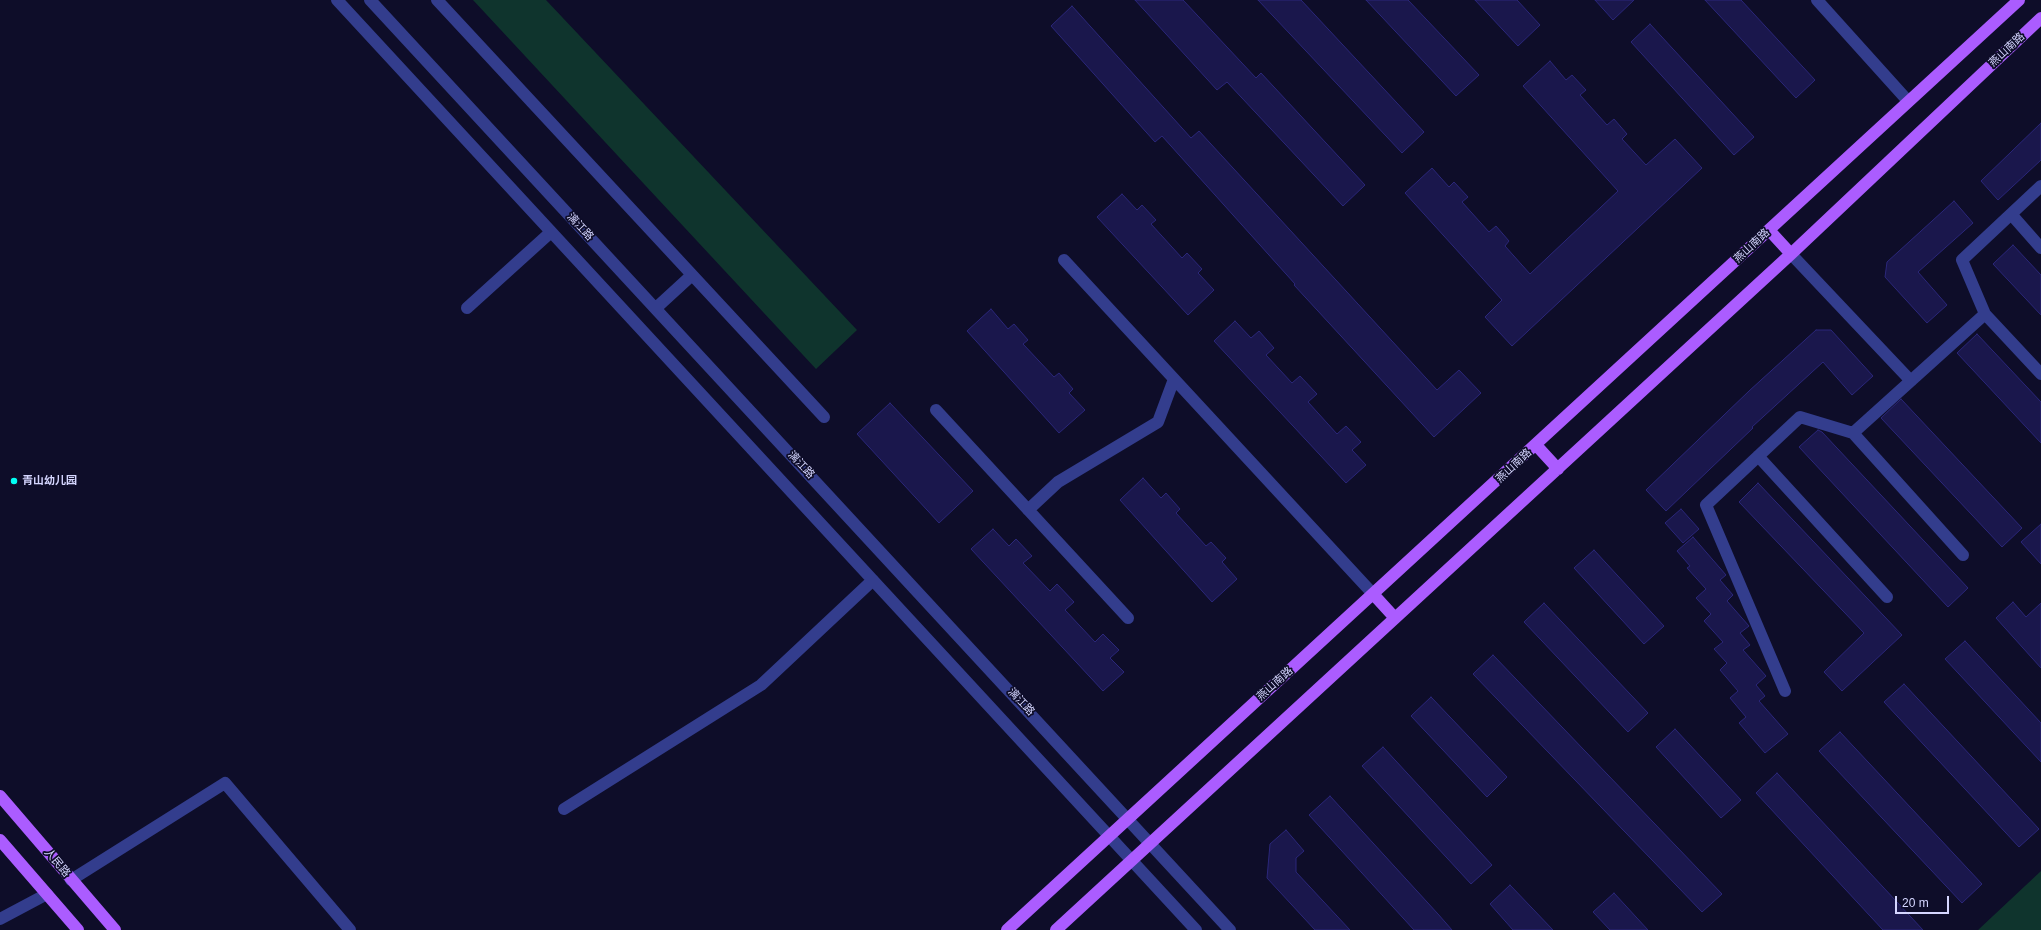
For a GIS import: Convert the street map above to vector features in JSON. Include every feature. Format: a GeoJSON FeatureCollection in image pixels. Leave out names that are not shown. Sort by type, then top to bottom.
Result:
{"type":"FeatureCollection","features":[{"type":"Feature","properties":{"kind":"main road","name":"燕山南路"},"geometry":{"type":"LineString","coordinates":[[1008,930],[1128,818],[1374,595],[2019,0]]}},
{"type":"Feature","properties":{"kind":"main road","name":"燕山南路"},"geometry":{"type":"LineString","coordinates":[[1056,930],[1791,254],[2041,18]]}},
{"type":"Feature","properties":{"kind":"main road"},"geometry":{"type":"LineString","coordinates":[[1769,230],[1791,254]]}},
{"type":"Feature","properties":{"kind":"main road"},"geometry":{"type":"LineString","coordinates":[[1536,445],[1558,469]]}},
{"type":"Feature","properties":{"kind":"main road"},"geometry":{"type":"LineString","coordinates":[[1374,595],[1395,618]]}},
{"type":"Feature","properties":{"kind":"main road","name":"人民路"},"geometry":{"type":"LineString","coordinates":[[0,796],[115,930]]}},
{"type":"Feature","properties":{"kind":"main road"},"geometry":{"type":"LineString","coordinates":[[0,840],[78,930]]}},
{"type":"Feature","properties":{"kind":"street"},"geometry":{"type":"LineString","coordinates":[[337,0],[1196,930]]}},
{"type":"Feature","properties":{"kind":"street","name":"漓江路"},"geometry":{"type":"LineString","coordinates":[[370,0],[1230,930]]}},
{"type":"Feature","properties":{"kind":"street"},"geometry":{"type":"LineString","coordinates":[[436,0],[824,417]]}},
{"type":"Feature","properties":{"kind":"street"},"geometry":{"type":"LineString","coordinates":[[1817,0],[1908,101]]}},
{"type":"Feature","properties":{"kind":"street"},"geometry":{"type":"LineString","coordinates":[[2041,186],[1962,260],[1985,314],[2041,374]]}},
{"type":"Feature","properties":{"kind":"street"},"geometry":{"type":"LineString","coordinates":[[2011,214],[2041,248]]}},
{"type":"Feature","properties":{"kind":"street"},"geometry":{"type":"LineString","coordinates":[[467,308],[551,232]]}},
{"type":"Feature","properties":{"kind":"street"},"geometry":{"type":"LineString","coordinates":[[1791,254],[1911,381]]}},
{"type":"Feature","properties":{"kind":"street"},"geometry":{"type":"LineString","coordinates":[[1064,260],[1374,595]]}},
{"type":"Feature","properties":{"kind":"street"},"geometry":{"type":"LineString","coordinates":[[656,308],[692,274]]}},
{"type":"Feature","properties":{"kind":"street"},"geometry":{"type":"LineString","coordinates":[[1853,433],[1985,314]]}},
{"type":"Feature","properties":{"kind":"street"},"geometry":{"type":"LineString","coordinates":[[1028,510],[1058,482],[1158,422],[1174,379]]}},
{"type":"Feature","properties":{"kind":"street"},"geometry":{"type":"LineString","coordinates":[[936,410],[1128,618]]}},
{"type":"Feature","properties":{"kind":"street"},"geometry":{"type":"LineString","coordinates":[[1785,692],[1706,504],[1800,417],[1853,433],[1963,555]]}},
{"type":"Feature","properties":{"kind":"street"},"geometry":{"type":"LineString","coordinates":[[1758,456],[1887,597]]}},
{"type":"Feature","properties":{"kind":"street"},"geometry":{"type":"LineString","coordinates":[[564,809],[761,685],[873,580]]}},
{"type":"Feature","properties":{"kind":"street"},"geometry":{"type":"LineString","coordinates":[[72,880],[225,783],[350,930]]}},
{"type":"Feature","properties":{"kind":"street"},"geometry":{"type":"LineString","coordinates":[[0,919],[47,894]]}},
{"type":"Feature","properties":{"kind":"green space"},"geometry":{"type":"Polygon","coordinates":[[[473,0],[546,0],[857,330],[816,369],[473,0]]]}},
{"type":"Feature","properties":{"kind":"green space"},"geometry":{"type":"Polygon","coordinates":[[[2041,871],[2041,930],[1978,930],[2041,871]]]}},
{"type":"Feature","properties":{"kind":"building"},"geometry":{"type":"Polygon","coordinates":[[[1135,0],[1183,0],[1256,78],[1261,73],[1365,185],[1343,206],[1227,82],[1217,90],[1135,0]]]}},
{"type":"Feature","properties":{"kind":"building"},"geometry":{"type":"Polygon","coordinates":[[[1258,0],[1301,0],[1424,132],[1402,153],[1258,0]]]}},
{"type":"Feature","properties":{"kind":"building"},"geometry":{"type":"Polygon","coordinates":[[[1366,0],[1408,0],[1479,75],[1456,96],[1366,0]]]}},
{"type":"Feature","properties":{"kind":"building"},"geometry":{"type":"Polygon","coordinates":[[[1475,0],[1517,0],[1540,25],[1518,46],[1475,0]]]}},
{"type":"Feature","properties":{"kind":"building"},"geometry":{"type":"Polygon","coordinates":[[[1595,0],[1634,0],[1613,20],[1595,0]]]}},
{"type":"Feature","properties":{"kind":"building"},"geometry":{"type":"Polygon","coordinates":[[[1705,0],[1741,0],[1815,80],[1796,98],[1705,0]]]}},
{"type":"Feature","properties":{"kind":"building"},"geometry":{"type":"Polygon","coordinates":[[[1072,6],[1191,138],[1199,131],[1437,390],[1459,370],[1481,393],[1434,437],[1294,285],[1295,284],[1162,136],[1155,142],[1051,26],[1072,6]]]}},
{"type":"Feature","properties":{"kind":"building"},"geometry":{"type":"Polygon","coordinates":[[[1650,24],[1754,137],[1734,155],[1631,42],[1650,24]]]}},
{"type":"Feature","properties":{"kind":"building"},"geometry":{"type":"Polygon","coordinates":[[[1550,61],[1566,80],[1572,75],[1586,90],[1580,95],[1607,125],[1614,119],[1627,134],[1622,139],[1646,165],[1675,139],[1702,168],[1512,346],[1485,317],[1502,300],[1405,193],[1432,168],[1449,187],[1454,182],[1468,197],[1462,202],[1489,232],[1496,226],[1509,241],[1505,246],[1530,274],[1618,191],[1523,86],[1550,61]]]}},
{"type":"Feature","properties":{"kind":"building"},"geometry":{"type":"Polygon","coordinates":[[[2041,123],[2041,160],[1998,200],[1981,181],[2041,123]]]}},
{"type":"Feature","properties":{"kind":"building"},"geometry":{"type":"Polygon","coordinates":[[[1122,194],[1137,210],[1142,205],[1156,220],[1151,224],[1182,258],[1187,253],[1202,269],[1198,273],[1214,290],[1188,315],[1097,217],[1122,194]]]}},
{"type":"Feature","properties":{"kind":"building"},"geometry":{"type":"Polygon","coordinates":[[[1954,201],[1973,223],[1918,272],[1947,305],[1927,323],[1885,277],[1887,262],[1954,201]]]}},
{"type":"Feature","properties":{"kind":"building"},"geometry":{"type":"Polygon","coordinates":[[[2013,245],[2041,275],[2041,315],[1993,264],[2013,245]]]}},
{"type":"Feature","properties":{"kind":"building"},"geometry":{"type":"Polygon","coordinates":[[[991,309],[1008,329],[1014,324],[1028,340],[1023,344],[1054,377],[1059,373],[1073,389],[1069,393],[1085,410],[1059,433],[967,331],[991,309]]]}},
{"type":"Feature","properties":{"kind":"building"},"geometry":{"type":"Polygon","coordinates":[[[1235,321],[1251,338],[1259,331],[1274,348],[1266,355],[1292,383],[1300,376],[1317,394],[1308,402],[1337,434],[1346,426],[1361,442],[1352,450],[1366,465],[1346,483],[1214,341],[1235,321]]]}},
{"type":"Feature","properties":{"kind":"building"},"geometry":{"type":"Polygon","coordinates":[[[1816,330],[1831,330],[1873,376],[1852,395],[1823,362],[1752,427],[1753,428],[1666,511],[1646,490],[1749,391],[1816,330]]]}},
{"type":"Feature","properties":{"kind":"building"},"geometry":{"type":"Polygon","coordinates":[[[1977,334],[2041,402],[2041,443],[1957,353],[1977,334]]]}},
{"type":"Feature","properties":{"kind":"building"},"geometry":{"type":"Polygon","coordinates":[[[1901,399],[2022,528],[2002,547],[1881,418],[1901,399]]]}},
{"type":"Feature","properties":{"kind":"building"},"geometry":{"type":"Polygon","coordinates":[[[890,403],[973,491],[939,523],[857,434],[890,403]]]}},
{"type":"Feature","properties":{"kind":"building"},"geometry":{"type":"Polygon","coordinates":[[[1818,430],[1822,432],[1968,588],[1948,607],[1799,447],[1818,430]]]}},
{"type":"Feature","properties":{"kind":"building"},"geometry":{"type":"Polygon","coordinates":[[[1143,478],[1161,498],[1166,493],[1180,509],[1176,513],[1206,546],[1211,542],[1226,558],[1222,562],[1237,579],[1212,602],[1120,500],[1143,478]]]}},
{"type":"Feature","properties":{"kind":"building"},"geometry":{"type":"Polygon","coordinates":[[[1758,483],[1902,635],[1842,691],[1824,672],[1864,633],[1739,502],[1758,483]]]}},
{"type":"Feature","properties":{"kind":"building"},"geometry":{"type":"Polygon","coordinates":[[[1681,509],[1699,529],[1683,543],[1665,523],[1681,509]]]}},
{"type":"Feature","properties":{"kind":"building"},"geometry":{"type":"Polygon","coordinates":[[[2041,524],[2041,564],[2021,542],[2041,524]]]}},
{"type":"Feature","properties":{"kind":"building"},"geometry":{"type":"Polygon","coordinates":[[[993,529],[1009,546],[1016,539],[1032,556],[1023,563],[1050,591],[1057,584],[1074,602],[1065,610],[1095,642],[1103,634],[1119,650],[1110,658],[1124,672],[1103,691],[971,549],[993,529]]]}},
{"type":"Feature","properties":{"kind":"building"},"geometry":{"type":"Polygon","coordinates":[[[1693,537],[1726,575],[1720,580],[1733,595],[1727,601],[1749,626],[1740,633],[1750,645],[1743,650],[1766,676],[1756,685],[1765,696],[1759,701],[1788,734],[1765,753],[1739,723],[1746,717],[1730,698],[1738,691],[1720,670],[1727,663],[1714,649],[1723,642],[1704,621],[1711,614],[1696,598],[1706,589],[1687,568],[1690,566],[1677,551],[1693,537]]]}},
{"type":"Feature","properties":{"kind":"building"},"geometry":{"type":"Polygon","coordinates":[[[1594,550],[1664,626],[1644,644],[1574,568],[1594,550]]]}},
{"type":"Feature","properties":{"kind":"building"},"geometry":{"type":"Polygon","coordinates":[[[2013,602],[2026,617],[2041,603],[2041,668],[1996,618],[2013,602]]]}},
{"type":"Feature","properties":{"kind":"building"},"geometry":{"type":"Polygon","coordinates":[[[1544,603],[1648,713],[1628,732],[1524,622],[1544,603]]]}},
{"type":"Feature","properties":{"kind":"building"},"geometry":{"type":"Polygon","coordinates":[[[1965,641],[2041,723],[2041,762],[1945,659],[1965,641]]]}},
{"type":"Feature","properties":{"kind":"building"},"geometry":{"type":"Polygon","coordinates":[[[1493,655],[1722,894],[1702,912],[1473,674],[1493,655]]]}},
{"type":"Feature","properties":{"kind":"building"},"geometry":{"type":"Polygon","coordinates":[[[1904,684],[2039,829],[2019,847],[1884,702],[1904,684]]]}},
{"type":"Feature","properties":{"kind":"building"},"geometry":{"type":"Polygon","coordinates":[[[1431,697],[1507,777],[1487,797],[1411,716],[1431,697]]]}},
{"type":"Feature","properties":{"kind":"building"},"geometry":{"type":"Polygon","coordinates":[[[1675,729],[1741,800],[1721,818],[1656,747],[1675,729]]]}},
{"type":"Feature","properties":{"kind":"building"},"geometry":{"type":"Polygon","coordinates":[[[1840,732],[1982,884],[1962,903],[1819,751],[1840,732]]]}},
{"type":"Feature","properties":{"kind":"building"},"geometry":{"type":"Polygon","coordinates":[[[1383,747],[1492,865],[1471,884],[1362,766],[1383,747]]]}},
{"type":"Feature","properties":{"kind":"building"},"geometry":{"type":"Polygon","coordinates":[[[1777,773],[1923,930],[1883,930],[1756,793],[1777,773]]]}},
{"type":"Feature","properties":{"kind":"building"},"geometry":{"type":"Polygon","coordinates":[[[1330,796],[1452,930],[1414,930],[1309,815],[1330,796]]]}},
{"type":"Feature","properties":{"kind":"building"},"geometry":{"type":"Polygon","coordinates":[[[1286,830],[1304,851],[1296,858],[1296,872],[1350,930],[1315,930],[1267,878],[1270,844],[1286,830]]]}},
{"type":"Feature","properties":{"kind":"building"},"geometry":{"type":"Polygon","coordinates":[[[1510,885],[1553,930],[1513,930],[1490,904],[1510,885]]]}},
{"type":"Feature","properties":{"kind":"building"},"geometry":{"type":"Polygon","coordinates":[[[1614,893],[1648,930],[1610,930],[1593,912],[1614,893]]]}},
{"type":"Feature","properties":{"kind":"place","name":"青山幼儿园"},"geometry":{"type":"Point","coordinates":[14,481]}}]}
